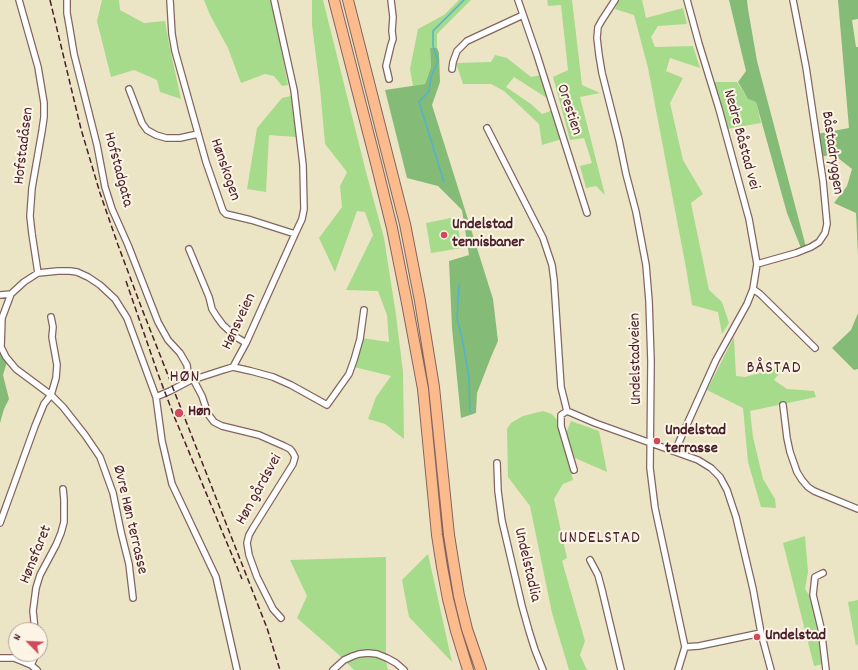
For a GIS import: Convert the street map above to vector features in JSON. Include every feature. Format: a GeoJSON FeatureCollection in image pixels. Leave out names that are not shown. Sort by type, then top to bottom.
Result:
{"type":"FeatureCollection","features":[{"type":"Feature","properties":{"kind":"highway"},"geometry":{"type":"LineString","coordinates":[[334,0],[392,228],[408,303],[423,389],[437,535],[442,567],[456,631],[468,670]]}},
{"type":"Feature","properties":{"kind":"highway"},"geometry":{"type":"LineString","coordinates":[[348,0],[405,224],[420,301],[434,388],[449,535],[459,596],[467,629],[482,670]]}},
{"type":"Feature","properties":{"kind":"street","name":"Hofstadåsen"},"geometry":{"type":"LineString","coordinates":[[19,0],[38,68],[44,103],[44,117],[32,188],[30,216],[38,273]]}},
{"type":"Feature","properties":{"kind":"street","name":"Hofstadgata"},"geometry":{"type":"LineString","coordinates":[[67,0],[67,12],[74,54],[97,145],[105,187],[112,209],[128,245],[158,322],[168,340],[180,353],[187,366],[191,380]]}},
{"type":"Feature","properties":{"kind":"street","name":"Hønskogen"},"geometry":{"type":"LineString","coordinates":[[170,0],[172,34],[175,51],[206,162],[223,211],[226,214],[295,234]]}},
{"type":"Feature","properties":{"kind":"street","name":"Hønsveien"},"geometry":{"type":"LineString","coordinates":[[156,397],[191,380],[233,368],[246,343],[302,219],[304,209],[303,165],[294,90],[274,0]]}},
{"type":"Feature","properties":{"kind":"street"},"geometry":{"type":"LineString","coordinates":[[389,79],[386,66],[393,38],[391,0]]}},
{"type":"Feature","properties":{"kind":"street","name":"Orestien"},"geometry":{"type":"LineString","coordinates":[[518,0],[587,213]]}},
{"type":"Feature","properties":{"kind":"street","name":"Undelstadveien"},"geometry":{"type":"LineString","coordinates":[[615,0],[598,27],[597,38],[601,67],[636,212],[646,265],[652,361],[649,442],[652,488],[685,647]]}},
{"type":"Feature","properties":{"kind":"street","name":"Nedre Båstad vei"},"geometry":{"type":"LineString","coordinates":[[674,451],[716,360],[747,304],[753,289],[756,264],[747,212],[719,108],[687,0]]}},
{"type":"Feature","properties":{"kind":"street","name":"Båstadryggen"},"geometry":{"type":"LineString","coordinates":[[756,264],[796,253],[811,247],[819,242],[825,233],[827,224],[823,181],[806,67],[793,0]]}},
{"type":"Feature","properties":{"kind":"street"},"geometry":{"type":"LineString","coordinates":[[452,69],[457,51],[467,41],[523,15]]}},
{"type":"Feature","properties":{"kind":"street","name":"Hønskogen"},"geometry":{"type":"LineString","coordinates":[[129,89],[142,123],[147,130],[166,138],[180,138],[198,134]]}},
{"type":"Feature","properties":{"kind":"street"},"geometry":{"type":"LineString","coordinates":[[487,128],[538,226],[552,265],[561,387],[567,411]]}},
{"type":"Feature","properties":{"kind":"street"},"geometry":{"type":"LineString","coordinates":[[189,249],[209,297],[212,310],[223,325],[236,337],[246,343]]}},
{"type":"Feature","properties":{"kind":"street","name":"Øvre Høn terrasse"},"geometry":{"type":"LineString","coordinates":[[133,598],[129,564],[122,539],[113,493],[100,457],[63,407],[51,395],[16,369],[6,357],[1,347],[2,318],[12,294],[24,282],[38,273],[58,271],[77,272],[100,284],[114,299],[127,318],[156,397]]}},
{"type":"Feature","properties":{"kind":"street"},"geometry":{"type":"LineString","coordinates":[[753,289],[760,294],[814,348]]}},
{"type":"Feature","properties":{"kind":"street"},"geometry":{"type":"LineString","coordinates":[[0,295],[12,294]]}},
{"type":"Feature","properties":{"kind":"street"},"geometry":{"type":"LineString","coordinates":[[233,368],[273,376],[327,405],[349,374],[360,339],[364,310]]}},
{"type":"Feature","properties":{"kind":"street"},"geometry":{"type":"LineString","coordinates":[[0,523],[34,426],[44,404],[51,395],[56,378],[57,365],[52,337],[52,317]]}},
{"type":"Feature","properties":{"kind":"street","name":"Høn gårdsvei"},"geometry":{"type":"LineString","coordinates":[[191,380],[202,396],[208,414],[214,422],[222,426],[260,435],[290,449],[295,457],[294,464],[253,528],[247,542],[249,555],[257,577],[273,609],[281,618]]}},
{"type":"Feature","properties":{"kind":"street"},"geometry":{"type":"LineString","coordinates":[[156,397],[162,441],[172,484],[216,577],[237,670]]}},
{"type":"Feature","properties":{"kind":"street"},"geometry":{"type":"LineString","coordinates":[[783,405],[786,438],[797,472],[802,480],[814,491],[858,509]]}},
{"type":"Feature","properties":{"kind":"street"},"geometry":{"type":"LineString","coordinates":[[567,411],[595,423],[698,460],[711,468],[720,477],[727,490],[736,517],[770,670]]}},
{"type":"Feature","properties":{"kind":"street"},"geometry":{"type":"LineString","coordinates":[[567,411],[561,415],[561,426],[574,470]]}},
{"type":"Feature","properties":{"kind":"street","name":"Undelstadlia"},"geometry":{"type":"LineString","coordinates":[[497,463],[498,491],[502,521],[522,606],[535,650],[543,670]]}},
{"type":"Feature","properties":{"kind":"street","name":"Hønsfaret"},"geometry":{"type":"LineString","coordinates":[[34,622],[33,611],[36,588],[40,575],[56,545],[64,522],[64,489]]}},
{"type":"Feature","properties":{"kind":"street"},"geometry":{"type":"LineString","coordinates":[[590,560],[598,575],[621,670]]}},
{"type":"Feature","properties":{"kind":"street"},"geometry":{"type":"LineString","coordinates":[[823,574],[815,577],[813,595],[821,628],[826,670]]}},
{"type":"Feature","properties":{"kind":"street"},"geometry":{"type":"LineString","coordinates":[[678,670],[685,647],[699,646],[761,633]]}},
{"type":"Feature","properties":{"kind":"street"},"geometry":{"type":"LineString","coordinates":[[333,670],[344,660],[353,656],[359,654],[377,654],[396,663],[404,670]]}},
{"type":"Feature","properties":{"kind":"street"},"geometry":{"type":"LineString","coordinates":[[0,658],[14,658],[31,665],[37,670]]}},
{"type":"Feature","properties":{"kind":"green space"},"geometry":{"type":"Polygon","coordinates":[[[102,0],[119,0],[120,10],[144,23],[165,21],[181,99],[160,92],[157,80],[134,70],[111,77],[97,21],[102,0]]]}},
{"type":"Feature","properties":{"kind":"green space"},"geometry":{"type":"Polygon","coordinates":[[[204,0],[271,0],[288,85],[282,86],[274,76],[265,74],[241,83],[228,48],[210,15],[204,0]]]}},
{"type":"Feature","properties":{"kind":"green space"},"geometry":{"type":"Polygon","coordinates":[[[312,0],[323,0],[384,238],[403,372],[404,439],[385,424],[368,419],[376,397],[391,376],[354,367],[362,338],[389,342],[387,315],[378,291],[346,290],[373,235],[365,212],[357,211],[335,272],[319,238],[342,207],[340,186],[347,172],[325,144],[312,25],[312,0]]]}},
{"type":"Feature","properties":{"kind":"green space"},"geometry":{"type":"Polygon","coordinates":[[[459,0],[471,0],[437,34],[437,48],[430,48],[431,67],[425,84],[413,86],[410,69],[418,29],[444,15],[459,0]]]}},
{"type":"Feature","properties":{"kind":"green space"},"geometry":{"type":"Polygon","coordinates":[[[547,0],[572,0],[582,85],[600,93],[580,97],[605,195],[596,186],[586,188],[580,166],[592,163],[584,138],[570,140],[553,77],[568,70],[561,5],[548,6],[547,0]]]}},
{"type":"Feature","properties":{"kind":"green space"},"geometry":{"type":"Polygon","coordinates":[[[619,0],[642,0],[646,18],[683,8],[687,24],[658,26],[651,37],[655,47],[693,46],[700,68],[670,58],[666,71],[683,78],[670,103],[683,160],[703,194],[691,203],[709,290],[722,302],[729,323],[722,334],[718,312],[692,305],[648,68],[634,15],[615,9],[619,0]]]}},
{"type":"Feature","properties":{"kind":"green space"},"geometry":{"type":"Polygon","coordinates":[[[729,0],[747,0],[757,61],[806,247],[801,248],[787,213],[756,102],[748,99],[738,82],[746,71],[729,0]]]}},
{"type":"Feature","properties":{"kind":"green space"},"geometry":{"type":"Polygon","coordinates":[[[838,0],[858,0],[858,19],[852,20],[856,47],[858,47],[858,256],[856,213],[834,203],[847,186],[852,169],[833,154],[821,157],[817,134],[849,128],[838,0]]]}},
{"type":"Feature","properties":{"kind":"green space"},"geometry":{"type":"Polygon","coordinates":[[[430,48],[437,48],[439,53],[440,82],[432,105],[493,299],[498,341],[477,393],[476,413],[461,418],[452,328],[449,261],[469,255],[462,210],[438,186],[407,178],[385,90],[425,84],[431,67],[430,48]]]}},
{"type":"Feature","properties":{"kind":"green space"},"geometry":{"type":"Polygon","coordinates":[[[495,55],[507,58],[531,77],[541,75],[550,100],[514,77],[506,87],[531,104],[542,114],[553,110],[562,139],[542,145],[539,124],[504,91],[491,84],[463,84],[456,63],[491,62],[495,55]]]}},
{"type":"Feature","properties":{"kind":"green space"},"geometry":{"type":"Polygon","coordinates":[[[714,82],[737,82],[748,99],[756,102],[761,123],[727,129],[714,82]]]}},
{"type":"Feature","properties":{"kind":"green space"},"geometry":{"type":"Polygon","coordinates":[[[291,96],[296,137],[269,135],[266,192],[247,189],[257,128],[282,98],[291,96]]]}},
{"type":"Feature","properties":{"kind":"green space","name":"Undelstad tennisbaner"},"geometry":{"type":"Polygon","coordinates":[[[456,217],[462,248],[431,253],[426,223],[456,217]]]}},
{"type":"Feature","properties":{"kind":"green space"},"geometry":{"type":"Polygon","coordinates":[[[858,313],[858,369],[854,370],[832,348],[851,330],[858,313]]]}},
{"type":"Feature","properties":{"kind":"green space"},"geometry":{"type":"Polygon","coordinates":[[[734,337],[736,376],[745,377],[785,366],[774,380],[787,389],[814,391],[816,397],[750,411],[753,437],[763,479],[775,499],[776,508],[761,507],[748,462],[743,408],[707,390],[734,337]]]}},
{"type":"Feature","properties":{"kind":"green space"},"geometry":{"type":"Polygon","coordinates":[[[0,345],[1,351],[7,362],[3,375],[9,399],[0,423],[0,345]]]}},
{"type":"Feature","properties":{"kind":"green space"},"geometry":{"type":"Polygon","coordinates":[[[543,411],[552,414],[557,420],[573,480],[563,484],[554,499],[567,558],[562,561],[585,641],[580,655],[587,670],[569,670],[552,613],[530,506],[508,477],[507,429],[511,423],[523,416],[543,411]]]}},
{"type":"Feature","properties":{"kind":"green space"},"geometry":{"type":"Polygon","coordinates":[[[571,421],[599,431],[607,472],[575,458],[565,436],[571,421]]]}},
{"type":"Feature","properties":{"kind":"green space"},"geometry":{"type":"Polygon","coordinates":[[[805,536],[808,572],[805,589],[813,601],[823,664],[814,666],[783,543],[805,536]]]}},
{"type":"Feature","properties":{"kind":"green space"},"geometry":{"type":"Polygon","coordinates":[[[428,554],[452,662],[409,617],[402,580],[428,554]]]}},
{"type":"Feature","properties":{"kind":"green space"},"geometry":{"type":"Polygon","coordinates":[[[386,557],[386,661],[388,670],[354,670],[297,618],[307,596],[290,560],[386,557]]]}},
{"type":"Feature","properties":{"kind":"green space"},"geometry":{"type":"Polygon","coordinates":[[[858,600],[858,644],[856,646],[848,602],[858,600]]]}},
{"type":"Feature","properties":{"kind":"waterway"},"geometry":{"type":"LineString","coordinates":[[444,182],[419,102],[429,91],[431,77],[438,61],[433,46],[433,31],[464,0]]}},
{"type":"Feature","properties":{"kind":"waterway"},"geometry":{"type":"LineString","coordinates":[[459,285],[457,319],[469,377],[470,412]]}},
{"type":"Feature","properties":{"kind":"railway"},"geometry":{"type":"LineString","coordinates":[[50,0],[81,129],[100,193],[142,309],[267,628],[280,670]]}},
{"type":"Feature","properties":{"kind":"railway"},"geometry":{"type":"LineString","coordinates":[[126,281],[174,416],[242,579]]}},
{"type":"Feature","properties":{"kind":"place","name":"Undelstad tennisbaner"},"geometry":{"type":"Point","coordinates":[444,235]}},
{"type":"Feature","properties":{"kind":"place","name":"Høn"},"geometry":{"type":"Point","coordinates":[179,413]}},
{"type":"Feature","properties":{"kind":"place","name":"Undelstad terrasse"},"geometry":{"type":"Point","coordinates":[657,441]}},
{"type":"Feature","properties":{"kind":"place","name":"Undelstad"},"geometry":{"type":"Point","coordinates":[757,637]}},
{"type":"Feature","properties":{"kind":"district","name":"BÅSTAD"},"geometry":{"type":"Point","coordinates":[774,370]}},
{"type":"Feature","properties":{"kind":"district","name":"HØN"},"geometry":{"type":"Point","coordinates":[185,379]}},
{"type":"Feature","properties":{"kind":"district","name":"UNDELSTAD"},"geometry":{"type":"Point","coordinates":[600,540]}}]}
